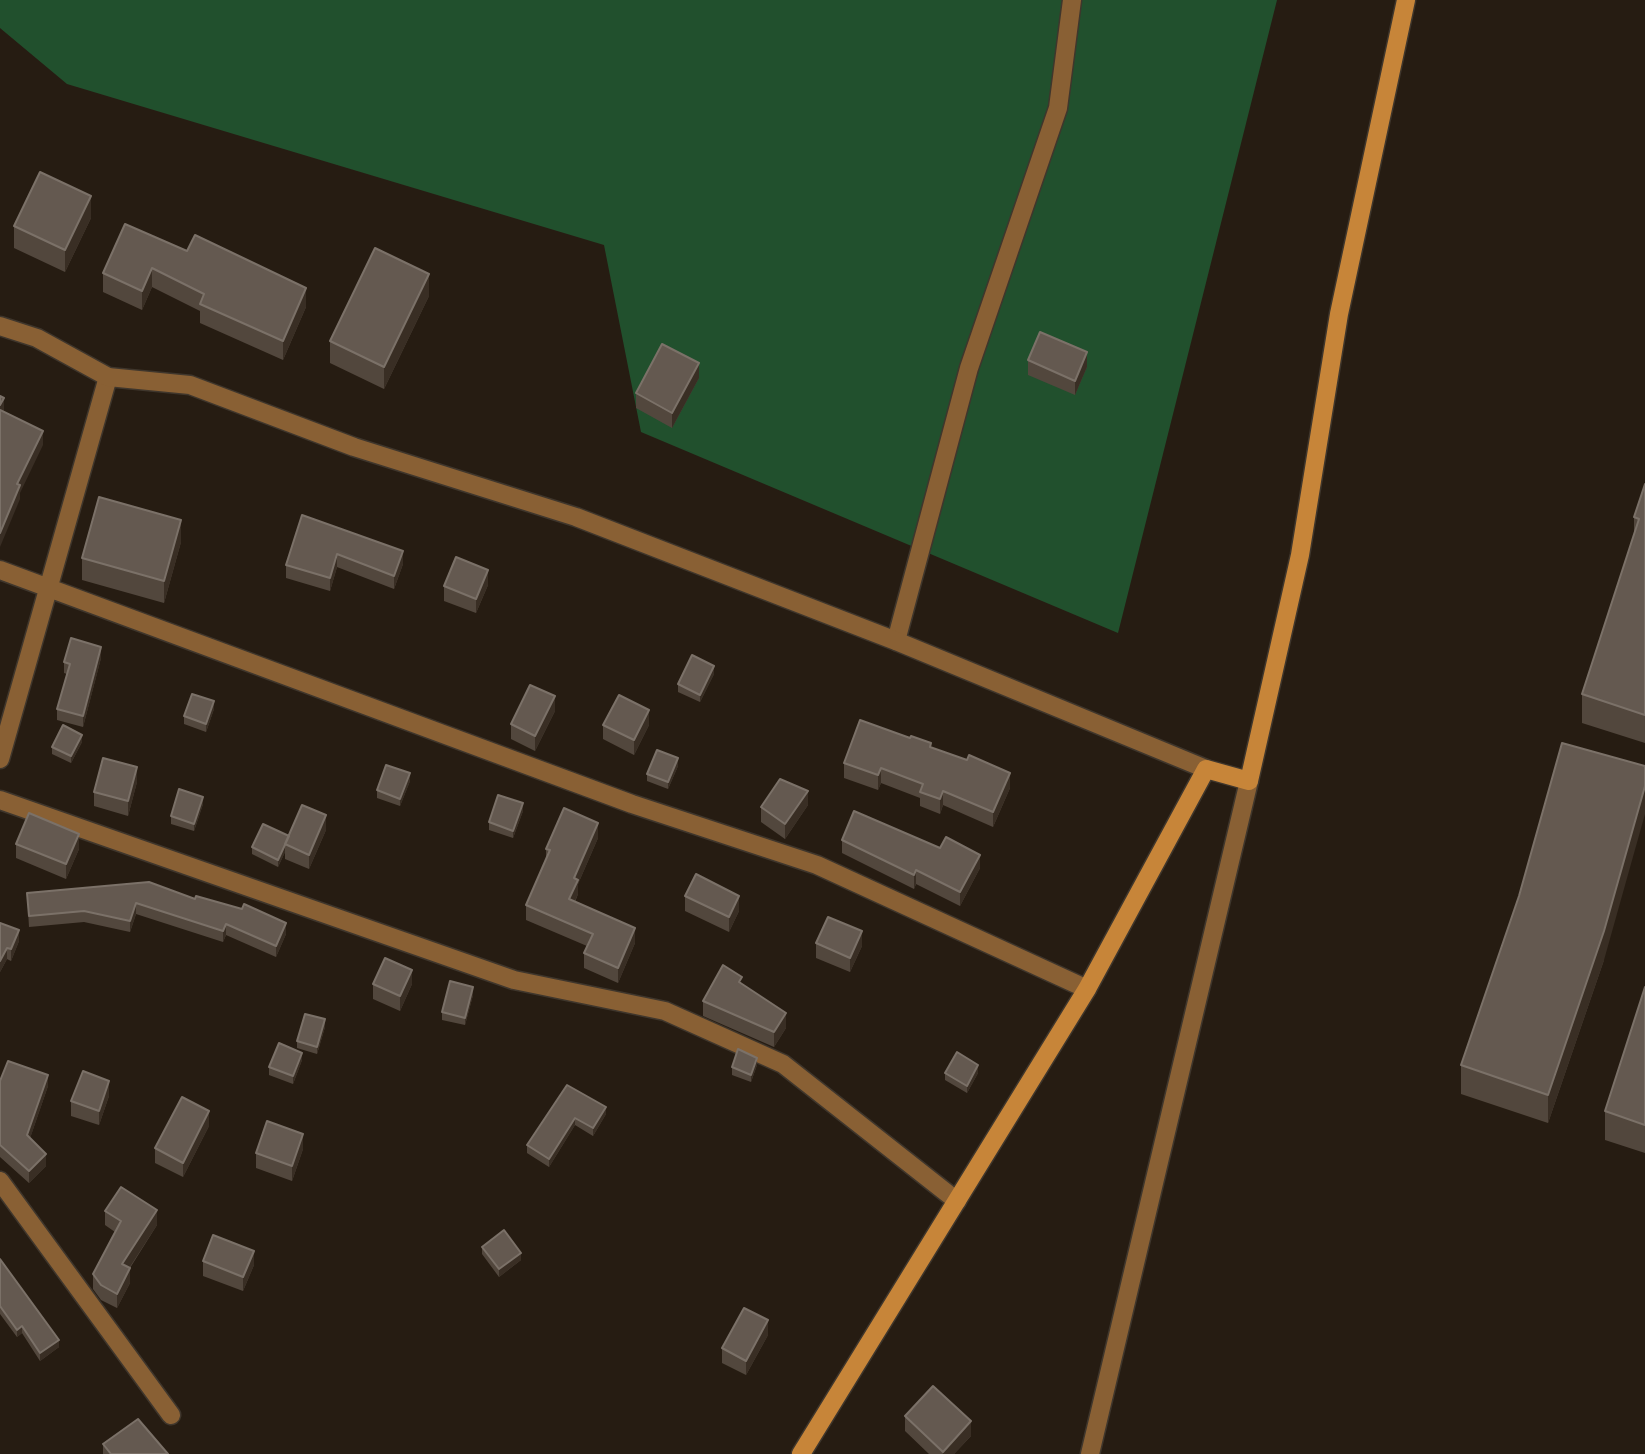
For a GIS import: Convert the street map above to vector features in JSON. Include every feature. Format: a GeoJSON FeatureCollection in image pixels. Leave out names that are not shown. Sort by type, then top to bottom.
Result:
{"type":"FeatureCollection","features":[{"type":"Feature","properties":{"kind":"main road"},"geometry":{"type":"LineString","coordinates":[[801,1454],[1087,989],[1206,769],[1249,781],[1300,555],[1339,314],[1406,0]]}},
{"type":"Feature","properties":{"kind":"street"},"geometry":{"type":"LineString","coordinates":[[896,641],[969,368],[1058,108],[1072,0]]}},
{"type":"Feature","properties":{"kind":"street"},"geometry":{"type":"LineString","coordinates":[[0,326],[37,338],[108,377],[190,385],[354,447],[576,517],[896,641],[1206,769]]}},
{"type":"Feature","properties":{"kind":"street"},"geometry":{"type":"LineString","coordinates":[[0,758],[108,377]]}},
{"type":"Feature","properties":{"kind":"street"},"geometry":{"type":"LineString","coordinates":[[0,570],[632,804],[817,865],[1087,989]]}},
{"type":"Feature","properties":{"kind":"street"},"geometry":{"type":"LineString","coordinates":[[1090,1454],[1249,781]]}},
{"type":"Feature","properties":{"kind":"street"},"geometry":{"type":"LineString","coordinates":[[0,800],[514,980],[665,1011],[783,1064],[957,1201]]}},
{"type":"Feature","properties":{"kind":"street"},"geometry":{"type":"LineString","coordinates":[[0,1181],[171,1415]]}},
{"type":"Feature","properties":{"kind":"green space"},"geometry":{"type":"Polygon","coordinates":[[[0,0],[1277,0],[1118,633],[641,432],[604,245],[67,84],[0,28],[0,0]]]}},
{"type":"Feature","properties":{"kind":"building"},"geometry":{"type":"Polygon","coordinates":[[[40,172],[91,196],[65,250],[14,226],[40,172]]]}},
{"type":"Feature","properties":{"kind":"building"},"geometry":{"type":"Polygon","coordinates":[[[125,224],[187,251],[195,235],[306,288],[283,341],[200,304],[204,294],[152,268],[142,291],[103,273],[125,224]]]}},
{"type":"Feature","properties":{"kind":"building"},"geometry":{"type":"Polygon","coordinates":[[[375,248],[429,274],[384,367],[330,341],[375,248]]]}},
{"type":"Feature","properties":{"kind":"building"},"geometry":{"type":"Polygon","coordinates":[[[1040,332],[1087,352],[1075,381],[1028,360],[1040,332]]]}},
{"type":"Feature","properties":{"kind":"building"},"geometry":{"type":"Polygon","coordinates":[[[662,344],[699,363],[672,413],[636,393],[662,344]]]}},
{"type":"Feature","properties":{"kind":"building"},"geometry":{"type":"Polygon","coordinates":[[[0,410],[43,431],[17,484],[20,485],[0,533],[0,410]]]}},
{"type":"Feature","properties":{"kind":"building"},"geometry":{"type":"Polygon","coordinates":[[[1645,484],[1645,715],[1582,694],[1639,519],[1634,517],[1645,484]]]}},
{"type":"Feature","properties":{"kind":"building"},"geometry":{"type":"Polygon","coordinates":[[[99,497],[181,520],[164,581],[82,558],[99,497]]]}},
{"type":"Feature","properties":{"kind":"building"},"geometry":{"type":"Polygon","coordinates":[[[302,515],[403,551],[394,576],[337,554],[330,578],[286,565],[302,515]]]}},
{"type":"Feature","properties":{"kind":"building"},"geometry":{"type":"Polygon","coordinates":[[[456,557],[488,570],[476,599],[444,586],[456,557]]]}},
{"type":"Feature","properties":{"kind":"building"},"geometry":{"type":"Polygon","coordinates":[[[71,638],[101,647],[83,716],[57,709],[70,664],[64,662],[71,638]]]}},
{"type":"Feature","properties":{"kind":"building"},"geometry":{"type":"Polygon","coordinates":[[[692,655],[714,666],[700,695],[678,684],[692,655]]]}},
{"type":"Feature","properties":{"kind":"building"},"geometry":{"type":"Polygon","coordinates":[[[530,685],[555,696],[535,736],[511,724],[530,685]]]}},
{"type":"Feature","properties":{"kind":"building"},"geometry":{"type":"Polygon","coordinates":[[[192,694],[214,701],[206,724],[184,716],[192,694]]]}},
{"type":"Feature","properties":{"kind":"building"},"geometry":{"type":"Polygon","coordinates":[[[619,695],[649,710],[634,740],[603,725],[619,695]]]}},
{"type":"Feature","properties":{"kind":"building"},"geometry":{"type":"Polygon","coordinates":[[[860,720],[931,743],[930,747],[967,760],[969,755],[1010,773],[993,812],[943,791],[940,799],[920,792],[923,784],[881,768],[878,775],[844,763],[860,720]]]}},
{"type":"Feature","properties":{"kind":"building"},"geometry":{"type":"Polygon","coordinates":[[[63,725],[82,735],[71,756],[52,747],[63,725]]]}},
{"type":"Feature","properties":{"kind":"building"},"geometry":{"type":"Polygon","coordinates":[[[1562,743],[1645,766],[1645,786],[1604,931],[1548,1095],[1461,1065],[1519,896],[1562,743]]]}},
{"type":"Feature","properties":{"kind":"building"},"geometry":{"type":"Polygon","coordinates":[[[657,750],[678,758],[668,782],[647,774],[657,750]]]}},
{"type":"Feature","properties":{"kind":"building"},"geometry":{"type":"Polygon","coordinates":[[[103,758],[137,767],[128,801],[94,792],[103,758]]]}},
{"type":"Feature","properties":{"kind":"building"},"geometry":{"type":"Polygon","coordinates":[[[386,765],[410,773],[400,799],[377,790],[386,765]]]}},
{"type":"Feature","properties":{"kind":"building"},"geometry":{"type":"Polygon","coordinates":[[[780,779],[808,791],[785,824],[761,807],[780,779]]]}},
{"type":"Feature","properties":{"kind":"building"},"geometry":{"type":"Polygon","coordinates":[[[179,789],[203,797],[194,824],[171,816],[179,789]]]}},
{"type":"Feature","properties":{"kind":"building"},"geometry":{"type":"Polygon","coordinates":[[[498,795],[523,803],[513,831],[489,822],[498,795]]]}},
{"type":"Feature","properties":{"kind":"building"},"geometry":{"type":"Polygon","coordinates":[[[302,805],[326,815],[309,855],[285,844],[302,805]]]}},
{"type":"Feature","properties":{"kind":"building"},"geometry":{"type":"Polygon","coordinates":[[[564,808],[598,823],[574,878],[578,880],[569,899],[635,928],[618,968],[584,953],[593,934],[526,905],[550,850],[546,849],[564,808]]]}},
{"type":"Feature","properties":{"kind":"building"},"geometry":{"type":"Polygon","coordinates":[[[854,811],[940,848],[946,837],[980,855],[960,892],[916,870],[914,875],[842,840],[854,811]]]}},
{"type":"Feature","properties":{"kind":"building"},"geometry":{"type":"Polygon","coordinates":[[[29,813],[79,834],[66,864],[16,844],[29,813]]]}},
{"type":"Feature","properties":{"kind":"building"},"geometry":{"type":"Polygon","coordinates":[[[263,824],[289,836],[278,860],[252,847],[263,824]]]}},
{"type":"Feature","properties":{"kind":"building"},"geometry":{"type":"Polygon","coordinates":[[[696,874],[739,896],[729,917],[685,896],[696,874]]]}},
{"type":"Feature","properties":{"kind":"building"},"geometry":{"type":"Polygon","coordinates":[[[149,882],[195,899],[196,896],[242,909],[244,904],[286,923],[276,946],[226,924],[223,931],[136,903],[130,921],[84,911],[29,916],[27,893],[149,882]]]}},
{"type":"Feature","properties":{"kind":"building"},"geometry":{"type":"Polygon","coordinates":[[[828,917],[862,931],[850,958],[816,943],[828,917]]]}},
{"type":"Feature","properties":{"kind":"building"},"geometry":{"type":"Polygon","coordinates":[[[0,923],[19,930],[11,949],[7,948],[0,961],[0,923]]]}},
{"type":"Feature","properties":{"kind":"building"},"geometry":{"type":"Polygon","coordinates":[[[385,958],[412,970],[400,996],[373,984],[385,958]]]}},
{"type":"Feature","properties":{"kind":"building"},"geometry":{"type":"Polygon","coordinates":[[[723,965],[742,977],[739,982],[786,1013],[774,1032],[703,1001],[723,965]]]}},
{"type":"Feature","properties":{"kind":"building"},"geometry":{"type":"Polygon","coordinates":[[[450,981],[473,987],[465,1018],[442,1012],[450,981]]]}},
{"type":"Feature","properties":{"kind":"building"},"geometry":{"type":"Polygon","coordinates":[[[1645,987],[1645,1125],[1605,1111],[1645,987]]]}},
{"type":"Feature","properties":{"kind":"building"},"geometry":{"type":"Polygon","coordinates":[[[305,1014],[325,1019],[317,1047],[297,1041],[305,1014]]]}},
{"type":"Feature","properties":{"kind":"building"},"geometry":{"type":"Polygon","coordinates":[[[279,1043],[302,1053],[293,1076],[269,1067],[279,1043]]]}},
{"type":"Feature","properties":{"kind":"building"},"geometry":{"type":"Polygon","coordinates":[[[738,1049],[757,1058],[751,1075],[732,1067],[738,1049]]]}},
{"type":"Feature","properties":{"kind":"building"},"geometry":{"type":"Polygon","coordinates":[[[957,1052],[978,1065],[967,1086],[945,1073],[957,1052]]]}},
{"type":"Feature","properties":{"kind":"building"},"geometry":{"type":"Polygon","coordinates":[[[8,1061],[48,1075],[27,1135],[46,1154],[29,1171],[0,1145],[0,1081],[8,1061]]]}},
{"type":"Feature","properties":{"kind":"building"},"geometry":{"type":"Polygon","coordinates":[[[83,1071],[109,1081],[99,1111],[71,1101],[83,1071]]]}},
{"type":"Feature","properties":{"kind":"building"},"geometry":{"type":"Polygon","coordinates":[[[567,1085],[606,1107],[593,1128],[575,1118],[549,1159],[527,1145],[567,1085]]]}},
{"type":"Feature","properties":{"kind":"building"},"geometry":{"type":"Polygon","coordinates":[[[182,1097],[209,1111],[183,1163],[155,1148],[182,1097]]]}},
{"type":"Feature","properties":{"kind":"building"},"geometry":{"type":"Polygon","coordinates":[[[267,1121],[303,1134],[292,1166],[256,1153],[267,1121]]]}},
{"type":"Feature","properties":{"kind":"building"},"geometry":{"type":"Polygon","coordinates":[[[121,1187],[157,1210],[122,1264],[130,1268],[117,1294],[101,1285],[93,1274],[121,1221],[105,1211],[121,1187]]]}},
{"type":"Feature","properties":{"kind":"building"},"geometry":{"type":"Polygon","coordinates":[[[504,1230],[521,1253],[499,1269],[482,1247],[504,1230]]]}},
{"type":"Feature","properties":{"kind":"building"},"geometry":{"type":"Polygon","coordinates":[[[213,1235],[254,1251],[243,1277],[203,1261],[213,1235]]]}},
{"type":"Feature","properties":{"kind":"building"},"geometry":{"type":"Polygon","coordinates":[[[0,1259],[59,1340],[40,1353],[22,1326],[17,1330],[0,1306],[0,1259]]]}},
{"type":"Feature","properties":{"kind":"building"},"geometry":{"type":"Polygon","coordinates":[[[744,1308],[768,1320],[746,1361],[722,1348],[744,1308]]]}},
{"type":"Feature","properties":{"kind":"building"},"geometry":{"type":"Polygon","coordinates":[[[933,1386],[971,1421],[943,1452],[905,1416],[933,1386]]]}},
{"type":"Feature","properties":{"kind":"building"},"geometry":{"type":"Polygon","coordinates":[[[138,1419],[168,1454],[111,1454],[103,1444],[138,1419]]]}}]}
